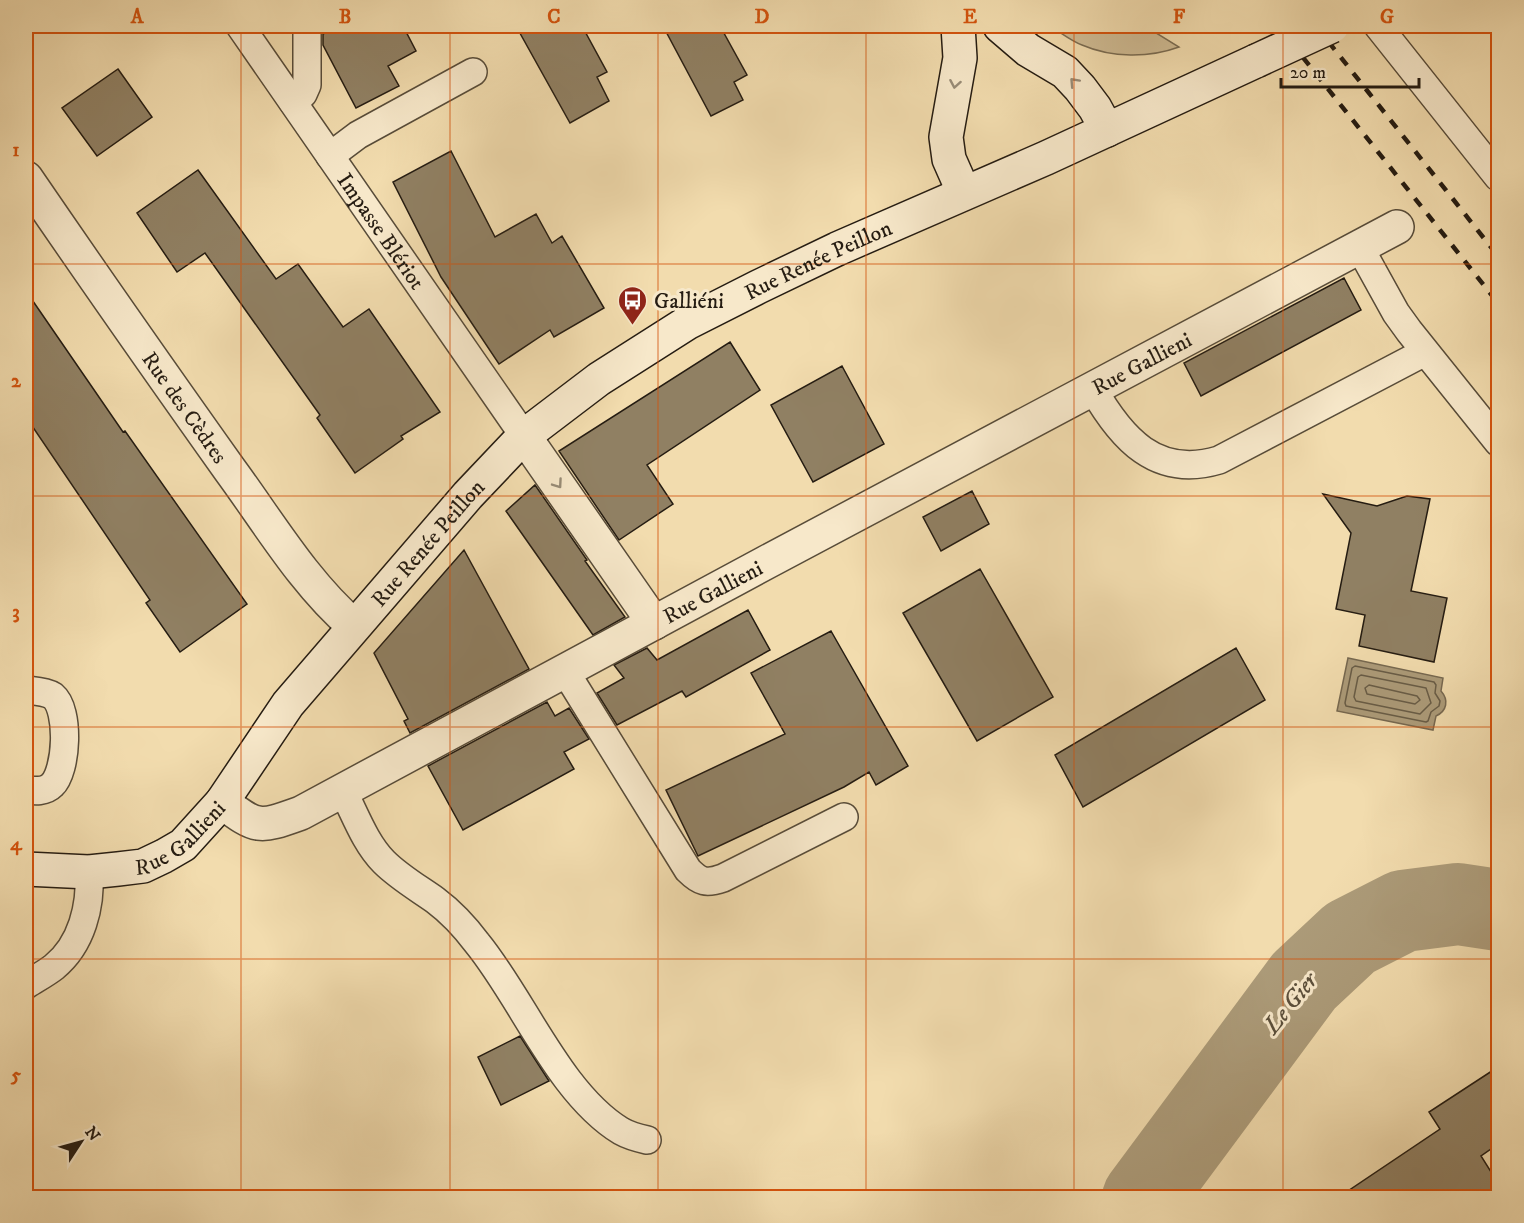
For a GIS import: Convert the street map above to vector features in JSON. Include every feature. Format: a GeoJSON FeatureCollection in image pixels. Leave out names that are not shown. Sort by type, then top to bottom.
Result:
{"type":"FeatureCollection","features":[{"type":"Feature","properties":{"kind":"street"},"geometry":{"type":"LineString","coordinates":[[958,26],[960,58],[946,137],[949,159],[964,193]]}},
{"type":"Feature","properties":{"kind":"street"},"geometry":{"type":"LineString","coordinates":[[1000,26],[1028,50],[1065,72],[1095,108],[1107,130]]}},
{"type":"Feature","properties":{"kind":"street","name":"Rue Renée Peillon"},"geometry":{"type":"LineString","coordinates":[[222,802],[288,705],[468,495],[524,436],[599,379],[687,323],[837,249],[1107,130],[1332,26]]}},
{"type":"Feature","properties":{"kind":"street","name":"Rue des Cèdres"},"geometry":{"type":"LineString","coordinates":[[26,178],[136,339],[299,566],[332,607],[354,626]]}},
{"type":"Feature","properties":{"kind":"street","name":"Rue Gallieni"},"geometry":{"type":"LineString","coordinates":[[26,869],[89,872],[143,866],[183,845],[222,802],[246,821],[257,824],[274,823],[301,813],[1397,227]]}},
{"type":"Feature","properties":{"kind":"street"},"geometry":{"type":"LineString","coordinates":[[524,436],[654,623]]}},
{"type":"Feature","properties":{"kind":"lane","name":"Impasse Blériot"},"geometry":{"type":"LineString","coordinates":[[240,26],[524,436]]}},
{"type":"Feature","properties":{"kind":"lane"},"geometry":{"type":"LineString","coordinates":[[293,102],[303,94],[306,85],[307,26]]}},
{"type":"Feature","properties":{"kind":"lane"},"geometry":{"type":"LineString","coordinates":[[1378,26],[1498,177]]}},
{"type":"Feature","properties":{"kind":"lane"},"geometry":{"type":"LineString","coordinates":[[330,156],[358,135],[473,72]]}},
{"type":"Feature","properties":{"kind":"lane"},"geometry":{"type":"LineString","coordinates":[[1360,248],[1396,313],[1498,442]]}},
{"type":"Feature","properties":{"kind":"lane"},"geometry":{"type":"LineString","coordinates":[[1093,389],[1119,430],[1136,446],[1163,461],[1200,466],[1219,460],[1425,352]]}},
{"type":"Feature","properties":{"kind":"lane"},"geometry":{"type":"LineString","coordinates":[[565,671],[688,870],[698,881],[708,883],[723,878],[844,818]]}},
{"type":"Feature","properties":{"kind":"lane"},"geometry":{"type":"LineString","coordinates":[[26,690],[39,691],[52,696],[60,707],[64,719],[60,775],[51,786],[41,791],[26,790]]}},
{"type":"Feature","properties":{"kind":"lane"},"geometry":{"type":"LineString","coordinates":[[343,791],[367,838],[382,861],[439,903],[459,921],[478,944],[571,1083],[596,1112],[622,1132],[646,1140]]}},
{"type":"Feature","properties":{"kind":"lane"},"geometry":{"type":"LineString","coordinates":[[26,985],[54,967],[70,951],[87,912],[91,893],[89,872]]}},
{"type":"Feature","properties":{"kind":"shaded area"},"geometry":{"type":"Polygon","coordinates":[[[1050,26],[1145,26],[1179,47],[1143,55],[1118,54],[1078,43],[1050,26]]]}},
{"type":"Feature","properties":{"kind":"water"},"geometry":{"type":"Polygon","coordinates":[[[1348,658],[1443,678],[1441,691],[1446,705],[1443,711],[1436,716],[1433,730],[1337,711],[1348,658]]]}},
{"type":"Feature","properties":{"kind":"building"},"geometry":{"type":"Polygon","coordinates":[[[338,26],[403,26],[416,51],[388,66],[399,86],[356,108],[323,45],[323,34],[338,26]]]}},
{"type":"Feature","properties":{"kind":"building"},"geometry":{"type":"Polygon","coordinates":[[[516,26],[582,26],[607,72],[597,77],[609,101],[570,123],[516,26]]]}},
{"type":"Feature","properties":{"kind":"building"},"geometry":{"type":"Polygon","coordinates":[[[663,26],[720,26],[747,75],[734,82],[743,100],[711,116],[663,26]]]}},
{"type":"Feature","properties":{"kind":"building"},"geometry":{"type":"Polygon","coordinates":[[[118,69],[152,117],[97,156],[62,108],[118,69]]]}},
{"type":"Feature","properties":{"kind":"building"},"geometry":{"type":"Polygon","coordinates":[[[451,151],[495,237],[536,214],[552,243],[562,236],[604,308],[554,337],[550,330],[499,364],[441,277],[393,182],[451,151]]]}},
{"type":"Feature","properties":{"kind":"building"},"geometry":{"type":"Polygon","coordinates":[[[198,170],[276,279],[298,264],[343,327],[369,309],[440,412],[401,436],[403,439],[355,473],[317,418],[320,415],[205,253],[177,272],[137,213],[198,170]]]}},
{"type":"Feature","properties":{"kind":"building"},"geometry":{"type":"Polygon","coordinates":[[[1344,278],[1361,310],[1201,396],[1184,363],[1344,278]]]}},
{"type":"Feature","properties":{"kind":"building"},"geometry":{"type":"Polygon","coordinates":[[[26,291],[123,432],[125,431],[247,604],[180,652],[146,603],[150,600],[26,417],[26,291]]]}},
{"type":"Feature","properties":{"kind":"building"},"geometry":{"type":"Polygon","coordinates":[[[730,342],[760,390],[647,465],[673,504],[619,540],[559,451],[730,342]]]}},
{"type":"Feature","properties":{"kind":"building"},"geometry":{"type":"Polygon","coordinates":[[[842,366],[884,444],[813,482],[771,405],[842,366]]]}},
{"type":"Feature","properties":{"kind":"building"},"geometry":{"type":"Polygon","coordinates":[[[535,485],[625,617],[593,635],[506,511],[535,485]]]}},
{"type":"Feature","properties":{"kind":"building"},"geometry":{"type":"Polygon","coordinates":[[[972,491],[989,524],[941,551],[923,517],[972,491]]]}},
{"type":"Feature","properties":{"kind":"building"},"geometry":{"type":"Polygon","coordinates":[[[1323,494],[1377,506],[1407,496],[1430,499],[1411,591],[1447,598],[1434,662],[1359,646],[1365,615],[1336,609],[1351,533],[1323,494]]]}},
{"type":"Feature","properties":{"kind":"building"},"geometry":{"type":"Polygon","coordinates":[[[464,550],[529,669],[410,733],[404,721],[408,719],[374,653],[464,550]]]}},
{"type":"Feature","properties":{"kind":"building"},"geometry":{"type":"Polygon","coordinates":[[[980,569],[1053,697],[977,741],[903,613],[980,569]]]}},
{"type":"Feature","properties":{"kind":"building"},"geometry":{"type":"Polygon","coordinates":[[[748,610],[770,650],[686,697],[682,691],[617,725],[597,693],[624,678],[614,665],[647,648],[657,660],[748,610]]]}},
{"type":"Feature","properties":{"kind":"building"},"geometry":{"type":"Polygon","coordinates":[[[831,631],[908,766],[876,785],[869,772],[844,787],[698,856],[666,790],[785,734],[751,673],[831,631]]]}},
{"type":"Feature","properties":{"kind":"building"},"geometry":{"type":"Polygon","coordinates":[[[1236,648],[1265,700],[1083,807],[1055,755],[1236,648]]]}},
{"type":"Feature","properties":{"kind":"building"},"geometry":{"type":"Polygon","coordinates":[[[547,702],[555,716],[569,708],[589,739],[564,752],[574,769],[463,830],[428,766],[547,702]]]}},
{"type":"Feature","properties":{"kind":"building"},"geometry":{"type":"Polygon","coordinates":[[[520,1036],[549,1081],[501,1105],[478,1057],[520,1036]]]}},
{"type":"Feature","properties":{"kind":"building"},"geometry":{"type":"Polygon","coordinates":[[[1498,1067],[1498,1144],[1481,1156],[1498,1183],[1498,1197],[1339,1197],[1440,1129],[1429,1112],[1498,1067]]]}},
{"type":"Feature","properties":{"kind":"waterway","name":"Le Gier"},"geometry":{"type":"LineString","coordinates":[[1143,1198],[1304,981],[1350,938],[1403,911],[1458,904],[1498,910]]}},
{"type":"Feature","properties":{"kind":"railway"},"geometry":{"type":"LineString","coordinates":[[1278,26],[1498,303]]}},
{"type":"Feature","properties":{"kind":"railway"},"geometry":{"type":"LineString","coordinates":[[1316,26],[1498,256]]}},
{"type":"Feature","properties":{"kind":"place","name":"Galliéni"},"geometry":{"type":"Point","coordinates":[633,326]}}]}
